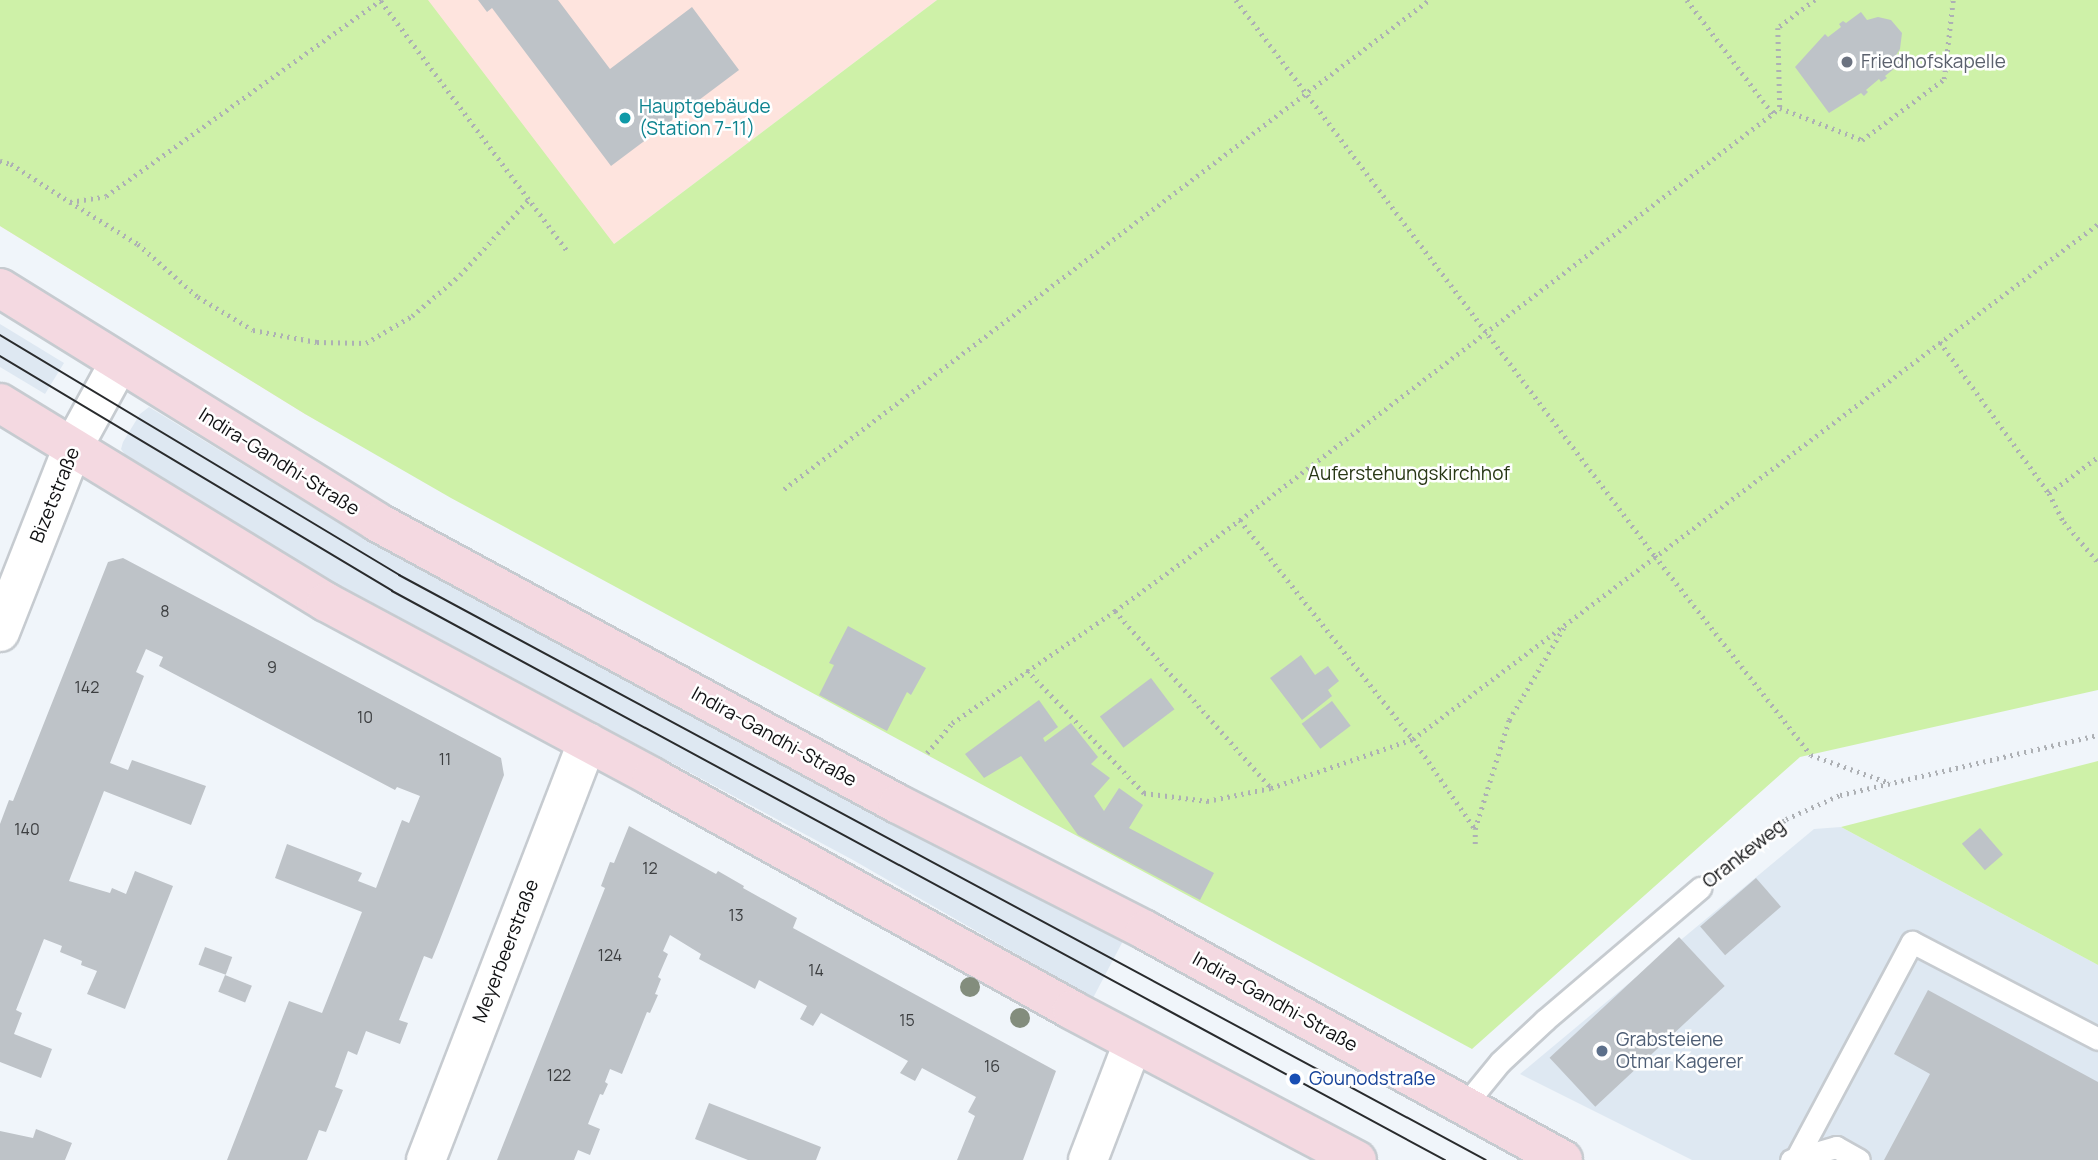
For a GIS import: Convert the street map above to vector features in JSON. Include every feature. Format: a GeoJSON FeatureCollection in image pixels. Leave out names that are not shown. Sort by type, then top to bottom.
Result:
{"type":"FeatureCollection","features":[{"type":"Feature","properties":{"kind":"main road","name":"Indira-Gandhi-Straße"},"geometry":{"type":"LineString","coordinates":[[0,288],[377,522],[898,804],[1145,930],[1563,1160]]}},
{"type":"Feature","properties":{"kind":"main road"},"geometry":{"type":"LineString","coordinates":[[0,403],[326,602],[587,742],[1133,1043],[1357,1160]]}},
{"type":"Feature","properties":{"kind":"street","name":"Bizetstraße"},"geometry":{"type":"LineString","coordinates":[[0,632],[73,447],[119,363]]}},
{"type":"Feature","properties":{"kind":"street","name":"Meyerbeerstraße"},"geometry":{"type":"LineString","coordinates":[[426,1160],[587,742]]}},
{"type":"Feature","properties":{"kind":"street"},"geometry":{"type":"LineString","coordinates":[[1088,1160],[1133,1043]]}},
{"type":"Feature","properties":{"kind":"lane","name":"Orankeweg"},"geometry":{"type":"LineString","coordinates":[[1464,1106],[1500,1062],[1700,888]]}},
{"type":"Feature","properties":{"kind":"lane"},"geometry":{"type":"LineString","coordinates":[[1794,1158],[1912,942],[2098,1039]]}},
{"type":"Feature","properties":{"kind":"lane"},"geometry":{"type":"LineString","coordinates":[[1794,1158],[1836,1147],[1859,1160]]}},
{"type":"Feature","properties":{"kind":"path"},"geometry":{"type":"LineString","coordinates":[[70,202],[106,196],[381,0],[568,252]]}},
{"type":"Feature","properties":{"kind":"path"},"geometry":{"type":"LineString","coordinates":[[1236,0],[1655,556],[1811,754],[1890,783]]}},
{"type":"Feature","properties":{"kind":"path"},"geometry":{"type":"LineString","coordinates":[[784,489],[1429,0]]}},
{"type":"Feature","properties":{"kind":"path"},"geometry":{"type":"LineString","coordinates":[[1687,0],[1773,114]]}},
{"type":"Feature","properties":{"kind":"path"},"geometry":{"type":"LineString","coordinates":[[1780,108],[1778,28],[1815,0]]}},
{"type":"Feature","properties":{"kind":"path"},"geometry":{"type":"LineString","coordinates":[[1780,108],[1862,140],[1944,79],[1953,0]]}},
{"type":"Feature","properties":{"kind":"path"},"geometry":{"type":"LineString","coordinates":[[927,753],[952,723],[1115,611],[1240,520],[1780,108]]}},
{"type":"Feature","properties":{"kind":"path"},"geometry":{"type":"LineString","coordinates":[[0,161],[11,164],[138,244],[198,296],[253,330],[317,342],[366,343],[412,316],[460,275],[530,198]]}},
{"type":"Feature","properties":{"kind":"path"},"geometry":{"type":"LineString","coordinates":[[1027,670],[1144,793],[1207,801],[1271,788],[1413,739],[2098,224]]}},
{"type":"Feature","properties":{"kind":"path"},"geometry":{"type":"LineString","coordinates":[[1940,342],[2049,494],[2064,522],[2098,562]]}},
{"type":"Feature","properties":{"kind":"path"},"geometry":{"type":"LineString","coordinates":[[2049,494],[2098,457]]}},
{"type":"Feature","properties":{"kind":"path"},"geometry":{"type":"LineString","coordinates":[[1240,520],[1413,739],[1475,829]]}},
{"type":"Feature","properties":{"kind":"path"},"geometry":{"type":"LineString","coordinates":[[1115,611],[1271,788]]}},
{"type":"Feature","properties":{"kind":"path"},"geometry":{"type":"LineString","coordinates":[[1475,844],[1475,829],[1509,720],[1566,624]]}},
{"type":"Feature","properties":{"kind":"path","name":"Orankeweg"},"geometry":{"type":"LineString","coordinates":[[1700,888],[1786,819],[1840,795],[2098,735]]}},
{"type":"Feature","properties":{"kind":"shaded area"},"geometry":{"type":"Polygon","coordinates":[[[0,0],[937,0],[614,244],[378,454],[305,414],[0,226],[0,0]]]}},
{"type":"Feature","properties":{"kind":"shaded area"},"geometry":{"type":"Polygon","coordinates":[[[0,324],[64,363],[45,394],[0,367],[0,324]]]}},
{"type":"Feature","properties":{"kind":"shaded area"},"geometry":{"type":"Polygon","coordinates":[[[149,407],[329,517],[496,610],[876,815],[1124,939],[1093,998],[853,860],[317,573],[128,459],[121,449],[123,442],[140,414],[149,407]]]}},
{"type":"Feature","properties":{"kind":"shaded area"},"geometry":{"type":"Polygon","coordinates":[[[1841,827],[2098,965],[2098,1160],[1692,1160],[1520,1074],[1814,829],[1841,827]]]}},
{"type":"Feature","properties":{"kind":"green space","name":"Auferstehungskirchhof"},"geometry":{"type":"Polygon","coordinates":[[[0,0],[428,0],[614,244],[937,0],[2098,0],[2098,690],[1800,757],[1472,1049],[451,498],[305,414],[0,226],[0,0]]]}},
{"type":"Feature","properties":{"kind":"green space"},"geometry":{"type":"Polygon","coordinates":[[[2098,761],[2098,965],[1841,827],[2098,761]]]}},
{"type":"Feature","properties":{"kind":"building","name":"Hauptgebäude (Station 7-11)"},"geometry":{"type":"Polygon","coordinates":[[[478,0],[558,0],[610,69],[692,7],[739,70],[611,166],[492,8],[487,12],[478,0]]]}},
{"type":"Feature","properties":{"kind":"building"},"geometry":{"type":"Polygon","coordinates":[[[1861,12],[1867,20],[1878,17],[1891,20],[1902,33],[1900,49],[1895,57],[1900,64],[1885,76],[1887,78],[1881,82],[1879,79],[1866,90],[1868,92],[1864,96],[1861,93],[1829,113],[1795,67],[1825,34],[1828,37],[1841,27],[1839,24],[1843,21],[1846,23],[1861,12]]]}},
{"type":"Feature","properties":{"kind":"building"},"geometry":{"type":"Polygon","coordinates":[[[123,558],[501,758],[504,775],[439,942],[432,959],[424,956],[399,1020],[408,1023],[400,1044],[366,1031],[357,1055],[348,1051],[335,1087],[343,1090],[326,1132],[319,1130],[307,1160],[227,1160],[289,1001],[322,1013],[362,912],[275,878],[287,844],[362,873],[358,881],[376,888],[402,820],[409,823],[420,796],[397,787],[395,790],[159,666],[163,657],[146,649],[136,672],[144,676],[110,763],[128,770],[132,760],[206,786],[191,825],[104,791],[69,881],[110,893],[112,888],[126,894],[135,871],[173,886],[125,1009],[87,994],[97,971],[60,952],[62,946],[44,939],[16,1010],[22,1013],[14,1034],[52,1049],[41,1078],[0,1062],[0,824],[9,800],[13,801],[108,562],[123,558]]]}},
{"type":"Feature","properties":{"kind":"building"},"geometry":{"type":"Polygon","coordinates":[[[848,626],[926,668],[911,695],[907,692],[887,731],[819,695],[834,665],[829,663],[848,626]]]}},
{"type":"Feature","properties":{"kind":"building"},"geometry":{"type":"Polygon","coordinates":[[[1301,655],[1315,675],[1328,666],[1339,681],[1328,690],[1332,696],[1302,720],[1270,678],[1301,655]]]}},
{"type":"Feature","properties":{"kind":"building"},"geometry":{"type":"Polygon","coordinates":[[[1151,678],[1174,709],[1123,748],[1100,717],[1151,678]]]}},
{"type":"Feature","properties":{"kind":"building"},"geometry":{"type":"Polygon","coordinates":[[[1039,700],[1058,727],[1043,738],[1045,742],[1071,723],[1098,757],[1091,764],[1110,778],[1094,796],[1104,811],[1119,788],[1143,805],[1129,828],[1214,873],[1200,900],[1078,835],[1021,756],[984,778],[965,754],[1039,700]]]}},
{"type":"Feature","properties":{"kind":"building"},"geometry":{"type":"Polygon","coordinates":[[[1332,701],[1351,726],[1320,749],[1302,724],[1332,701]]]}},
{"type":"Feature","properties":{"kind":"building"},"geometry":{"type":"Polygon","coordinates":[[[629,826],[716,874],[718,871],[797,918],[793,928],[1056,1071],[1023,1160],[957,1160],[975,1116],[968,1112],[976,1097],[922,1068],[915,1081],[900,1073],[908,1061],[821,1013],[813,1026],[800,1019],[807,1006],[759,980],[755,989],[699,959],[701,954],[670,935],[663,951],[668,954],[658,977],[661,979],[655,994],[658,995],[650,1013],[647,1012],[622,1074],[610,1069],[605,1082],[608,1084],[603,1095],[600,1094],[588,1124],[600,1129],[590,1155],[578,1150],[574,1160],[497,1160],[605,888],[601,886],[610,862],[614,863],[629,826]]]}},
{"type":"Feature","properties":{"kind":"building"},"geometry":{"type":"Polygon","coordinates":[[[1980,828],[2003,854],[1985,870],[1962,844],[1980,828]]]}},
{"type":"Feature","properties":{"kind":"building"},"geometry":{"type":"Polygon","coordinates":[[[1756,878],[1781,907],[1725,955],[1700,927],[1756,878]]]}},
{"type":"Feature","properties":{"kind":"building"},"geometry":{"type":"Polygon","coordinates":[[[1679,937],[1725,986],[1595,1107],[1550,1058],[1679,937]]]}},
{"type":"Feature","properties":{"kind":"building"},"geometry":{"type":"Polygon","coordinates":[[[205,947],[232,957],[226,975],[199,965],[205,947]]]}},
{"type":"Feature","properties":{"kind":"building"},"geometry":{"type":"Polygon","coordinates":[[[225,975],[252,986],[245,1003],[218,992],[225,975]]]}},
{"type":"Feature","properties":{"kind":"building"},"geometry":{"type":"Polygon","coordinates":[[[1928,990],[2098,1082],[2098,1160],[1884,1160],[1930,1074],[1894,1054],[1928,990]]]}},
{"type":"Feature","properties":{"kind":"building"},"geometry":{"type":"Polygon","coordinates":[[[709,1103],[821,1147],[816,1160],[748,1160],[695,1139],[709,1103]]]}},
{"type":"Feature","properties":{"kind":"building"},"geometry":{"type":"Polygon","coordinates":[[[36,1129],[72,1143],[65,1160],[0,1160],[0,1131],[33,1138],[36,1129]]]}},
{"type":"Feature","properties":{"kind":"tram line"},"geometry":{"type":"LineString","coordinates":[[0,335],[399,575],[1486,1160]]}},
{"type":"Feature","properties":{"kind":"tram line"},"geometry":{"type":"LineString","coordinates":[[0,356],[392,591],[1445,1160]]}},
{"type":"Feature","properties":{"kind":"place","name":"Friedhofskapelle"},"geometry":{"type":"Point","coordinates":[1847,62]}},
{"type":"Feature","properties":{"kind":"place","name":"Hauptgebäude (Station 7-11)"},"geometry":{"type":"Point","coordinates":[625,118]}},
{"type":"Feature","properties":{"kind":"place","name":"Grabsteiene Otmar Kagerer"},"geometry":{"type":"Point","coordinates":[1602,1051]}},
{"type":"Feature","properties":{"kind":"place","name":"Gounodstraße"},"geometry":{"type":"Point","coordinates":[1295,1079]}}]}
